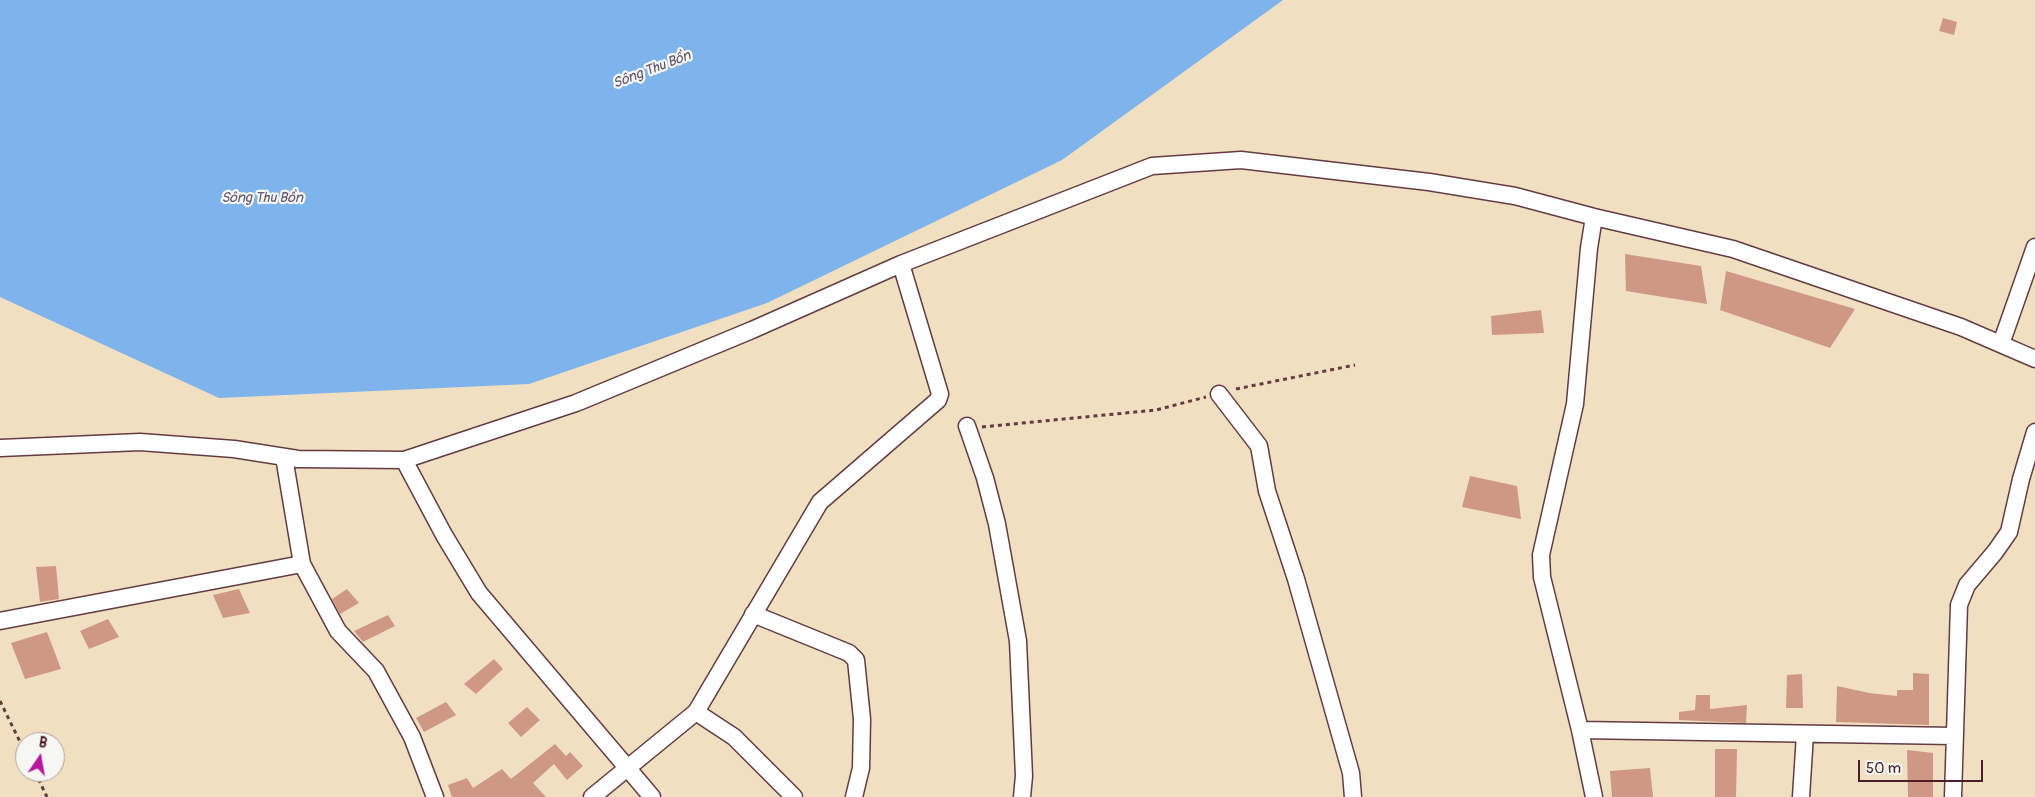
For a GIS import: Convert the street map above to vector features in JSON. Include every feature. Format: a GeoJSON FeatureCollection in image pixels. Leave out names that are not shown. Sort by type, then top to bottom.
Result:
{"type":"FeatureCollection","features":[{"type":"Feature","properties":{"kind":"street"},"geometry":{"type":"LineString","coordinates":[[0,448],[140,442],[234,449],[298,460],[404,460],[576,403],[752,330],[901,264],[1152,166],[1240,160],[1429,182],[1515,196],[1594,217],[1733,249],[1961,327],[2035,358]]}},
{"type":"Feature","properties":{"kind":"street"},"geometry":{"type":"LineString","coordinates":[[1594,217],[1589,248],[1575,404],[1541,555],[1542,577],[1580,730],[1594,797]]}},
{"type":"Feature","properties":{"kind":"street"},"geometry":{"type":"LineString","coordinates":[[2001,344],[2035,247]]}},
{"type":"Feature","properties":{"kind":"street"},"geometry":{"type":"LineString","coordinates":[[592,797],[696,712],[820,502],[938,400],[939,390],[901,264]]}},
{"type":"Feature","properties":{"kind":"street"},"geometry":{"type":"LineString","coordinates":[[1219,394],[1259,446],[1267,491],[1296,579],[1351,773],[1354,797]]}},
{"type":"Feature","properties":{"kind":"street"},"geometry":{"type":"LineString","coordinates":[[967,426],[986,478],[997,524],[1018,641],[1024,776],[1022,797]]}},
{"type":"Feature","properties":{"kind":"street"},"geometry":{"type":"LineString","coordinates":[[1953,797],[1959,605],[1967,585],[2009,532],[2021,479],[2035,432]]}},
{"type":"Feature","properties":{"kind":"street"},"geometry":{"type":"LineString","coordinates":[[284,457],[302,564],[338,631],[376,671],[412,737],[435,797]]}},
{"type":"Feature","properties":{"kind":"street"},"geometry":{"type":"LineString","coordinates":[[404,460],[444,535],[479,593],[652,797]]}},
{"type":"Feature","properties":{"kind":"street"},"geometry":{"type":"LineString","coordinates":[[0,621],[302,564]]}},
{"type":"Feature","properties":{"kind":"street"},"geometry":{"type":"LineString","coordinates":[[753,614],[849,653],[856,660],[862,719],[861,768],[854,797]]}},
{"type":"Feature","properties":{"kind":"street"},"geometry":{"type":"LineString","coordinates":[[696,712],[734,737],[794,797]]}},
{"type":"Feature","properties":{"kind":"street"},"geometry":{"type":"LineString","coordinates":[[1580,730],[1954,736]]}},
{"type":"Feature","properties":{"kind":"street"},"geometry":{"type":"LineString","coordinates":[[1801,797],[1805,734]]}},
{"type":"Feature","properties":{"kind":"path"},"geometry":{"type":"LineString","coordinates":[[967,426],[978,427],[1156,410],[1258,384],[1355,365]]}},
{"type":"Feature","properties":{"kind":"path"},"geometry":{"type":"LineString","coordinates":[[0,701],[15,732]]}},
{"type":"Feature","properties":{"kind":"path"},"geometry":{"type":"LineString","coordinates":[[40,782],[47,797]]}},
{"type":"Feature","properties":{"kind":"water","name":"Sông Thu Bồn"},"geometry":{"type":"Polygon","coordinates":[[[0,0],[1283,0],[1062,160],[767,303],[529,384],[219,398],[0,297],[0,0]]]}},
{"type":"Feature","properties":{"kind":"building"},"geometry":{"type":"Polygon","coordinates":[[[1943,18],[1957,22],[1954,35],[1939,31],[1943,18]]]}},
{"type":"Feature","properties":{"kind":"building"},"geometry":{"type":"Polygon","coordinates":[[[1625,254],[1701,266],[1707,304],[1626,291],[1625,254]]]}},
{"type":"Feature","properties":{"kind":"building"},"geometry":{"type":"Polygon","coordinates":[[[1726,271],[1855,309],[1830,348],[1720,310],[1726,271]]]}},
{"type":"Feature","properties":{"kind":"building"},"geometry":{"type":"Polygon","coordinates":[[[1541,310],[1544,333],[1492,335],[1491,316],[1541,310]]]}},
{"type":"Feature","properties":{"kind":"building"},"geometry":{"type":"Polygon","coordinates":[[[1470,476],[1517,486],[1521,519],[1462,507],[1470,476]]]}},
{"type":"Feature","properties":{"kind":"building"},"geometry":{"type":"Polygon","coordinates":[[[56,566],[59,599],[40,602],[36,567],[56,566]]]}},
{"type":"Feature","properties":{"kind":"building"},"geometry":{"type":"Polygon","coordinates":[[[239,589],[250,613],[223,618],[213,595],[239,589]]]}},
{"type":"Feature","properties":{"kind":"building"},"geometry":{"type":"Polygon","coordinates":[[[347,589],[359,603],[340,614],[332,599],[347,589]]]}},
{"type":"Feature","properties":{"kind":"building"},"geometry":{"type":"Polygon","coordinates":[[[388,615],[395,626],[363,642],[354,631],[388,615]]]}},
{"type":"Feature","properties":{"kind":"building"},"geometry":{"type":"Polygon","coordinates":[[[108,619],[119,637],[89,649],[80,631],[108,619]]]}},
{"type":"Feature","properties":{"kind":"building"},"geometry":{"type":"Polygon","coordinates":[[[47,632],[61,669],[25,679],[11,643],[47,632]]]}},
{"type":"Feature","properties":{"kind":"building"},"geometry":{"type":"Polygon","coordinates":[[[494,659],[503,669],[476,694],[464,684],[494,659]]]}},
{"type":"Feature","properties":{"kind":"building"},"geometry":{"type":"Polygon","coordinates":[[[1913,673],[1929,674],[1929,725],[1836,722],[1837,686],[1869,693],[1897,696],[1897,690],[1913,690],[1913,673]]]}},
{"type":"Feature","properties":{"kind":"building"},"geometry":{"type":"Polygon","coordinates":[[[1802,674],[1803,708],[1786,708],[1787,675],[1802,674]]]}},
{"type":"Feature","properties":{"kind":"building"},"geometry":{"type":"Polygon","coordinates":[[[1696,695],[1710,695],[1710,709],[1747,705],[1746,723],[1679,720],[1679,712],[1695,710],[1696,695]]]}},
{"type":"Feature","properties":{"kind":"building"},"geometry":{"type":"Polygon","coordinates":[[[446,702],[456,715],[424,732],[416,718],[446,702]]]}},
{"type":"Feature","properties":{"kind":"building"},"geometry":{"type":"Polygon","coordinates":[[[527,707],[540,720],[521,737],[508,723],[527,707]]]}},
{"type":"Feature","properties":{"kind":"building"},"geometry":{"type":"Polygon","coordinates":[[[555,744],[566,756],[570,752],[583,766],[567,780],[554,764],[533,783],[546,797],[452,797],[448,785],[467,778],[473,788],[502,769],[511,779],[555,744]]]}},
{"type":"Feature","properties":{"kind":"building"},"geometry":{"type":"Polygon","coordinates":[[[1715,749],[1737,749],[1736,797],[1715,797],[1715,749]]]}},
{"type":"Feature","properties":{"kind":"building"},"geometry":{"type":"Polygon","coordinates":[[[1907,750],[1933,753],[1933,797],[1908,797],[1907,750]]]}},
{"type":"Feature","properties":{"kind":"building"},"geometry":{"type":"Polygon","coordinates":[[[1650,768],[1653,797],[1612,797],[1610,771],[1650,768]]]}}]}
